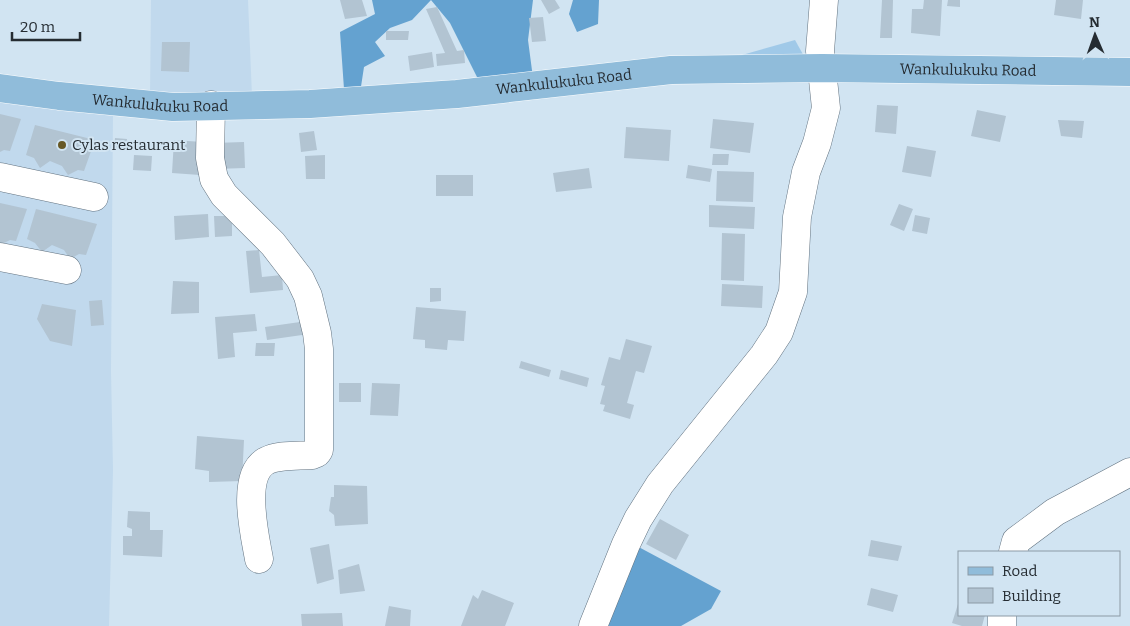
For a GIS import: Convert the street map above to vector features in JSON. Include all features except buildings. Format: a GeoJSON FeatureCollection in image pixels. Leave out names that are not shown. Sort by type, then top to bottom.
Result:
{"type":"FeatureCollection","features":[{"type":"Feature","properties":{"kind":"main road","name":"Wankulukuku Road"},"geometry":{"type":"LineString","coordinates":[[0,88],[154,106],[310,104],[456,94],[671,70],[822,68],[1130,72]]}},
{"type":"Feature","properties":{"kind":"street"},"geometry":{"type":"LineString","coordinates":[[593,626],[626,544],[638,519],[660,484],[764,355],[779,332],[793,292],[797,218],[806,172],[817,143],[826,108],[820,38],[824,0]]}},
{"type":"Feature","properties":{"kind":"street"},"geometry":{"type":"LineString","coordinates":[[211,105],[210,158],[214,179],[224,195],[273,244],[300,279],[308,296],[317,333],[319,450],[317,453],[312,454],[276,458],[265,462],[259,467],[254,481],[250,504],[259,559]]}},
{"type":"Feature","properties":{"kind":"street"},"geometry":{"type":"LineString","coordinates":[[0,177],[94,197]]}},
{"type":"Feature","properties":{"kind":"street"},"geometry":{"type":"LineString","coordinates":[[0,257],[67,270]]}},
{"type":"Feature","properties":{"kind":"street"},"geometry":{"type":"LineString","coordinates":[[1013,551],[1016,541],[1055,512],[1130,472]]}},
{"type":"Feature","properties":{"kind":"shaded area"},"geometry":{"type":"Polygon","coordinates":[[[151,0],[248,0],[252,96],[150,97],[151,0]]]}},
{"type":"Feature","properties":{"kind":"shaded area"},"geometry":{"type":"Polygon","coordinates":[[[372,0],[431,0],[412,20],[390,28],[375,42],[385,56],[364,67],[360,93],[344,89],[340,32],[375,14],[372,0]]]}},
{"type":"Feature","properties":{"kind":"shaded area"},"geometry":{"type":"Polygon","coordinates":[[[431,0],[533,0],[528,40],[533,78],[479,81],[450,23],[431,0]]]}},
{"type":"Feature","properties":{"kind":"shaded area"},"geometry":{"type":"Polygon","coordinates":[[[573,0],[599,0],[598,24],[577,32],[569,14],[573,0]]]}},
{"type":"Feature","properties":{"kind":"shaded area"},"geometry":{"type":"Polygon","coordinates":[[[795,40],[805,58],[735,57],[795,40]]]}},
{"type":"Feature","properties":{"kind":"shaded area"},"geometry":{"type":"Polygon","coordinates":[[[0,93],[113,111],[111,371],[113,470],[109,626],[0,626],[0,93]]]}},
{"type":"Feature","properties":{"kind":"shaded area"},"geometry":{"type":"Polygon","coordinates":[[[633,544],[721,591],[711,609],[681,626],[599,626],[633,544]]]}},
{"type":"Feature","properties":{"kind":"place","name":"Cylas restaurant"},"geometry":{"type":"Point","coordinates":[62,145]}}]}
